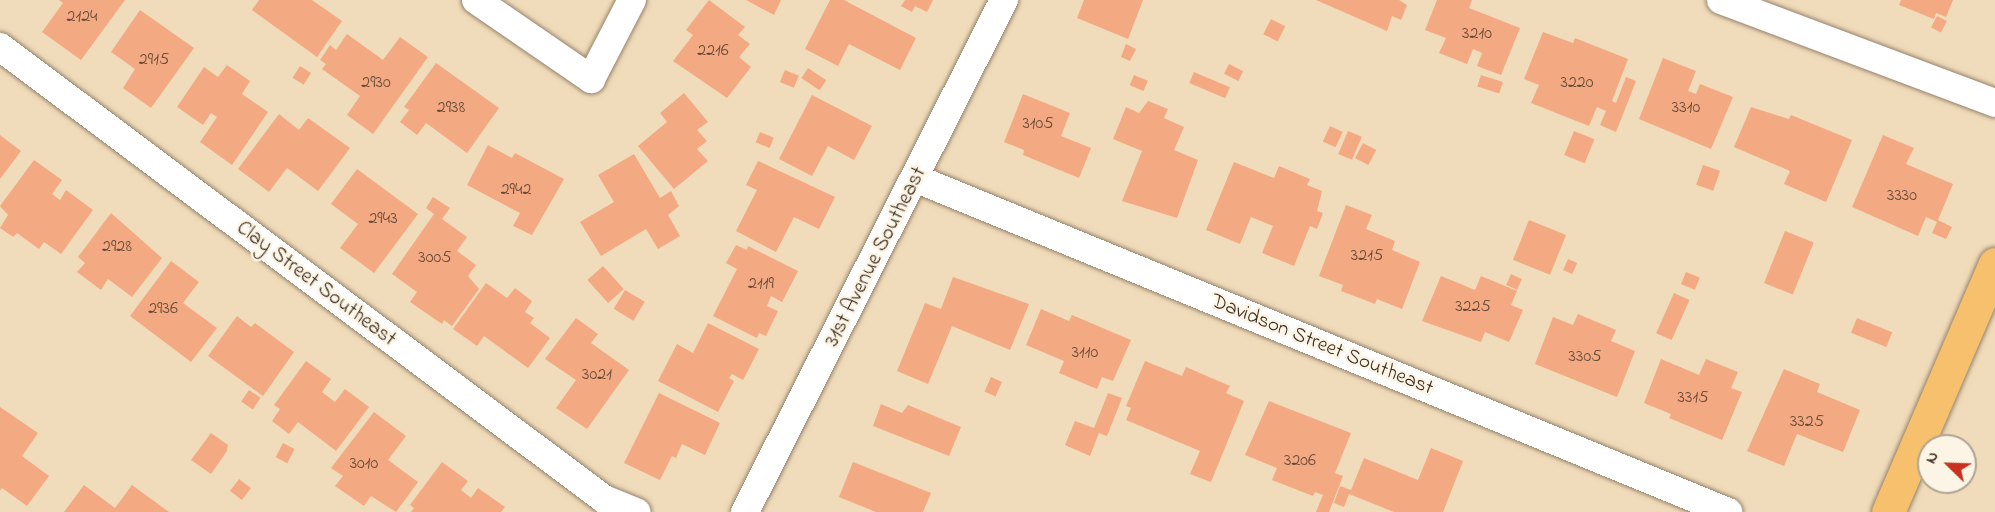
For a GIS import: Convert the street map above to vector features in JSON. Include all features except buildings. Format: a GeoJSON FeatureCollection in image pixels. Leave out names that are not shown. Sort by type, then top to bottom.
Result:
{"type":"FeatureCollection","features":[{"type":"Feature","properties":{"kind":"main road"},"geometry":{"type":"LineString","coordinates":[[1888,512],[1995,264]]}},
{"type":"Feature","properties":{"kind":"street"},"geometry":{"type":"LineString","coordinates":[[476,0],[591,79],[632,0]]}},
{"type":"Feature","properties":{"kind":"street","name":"31st Avenue Southeast"},"geometry":{"type":"LineString","coordinates":[[745,512],[917,179],[1004,0]]}},
{"type":"Feature","properties":{"kind":"street"},"geometry":{"type":"LineString","coordinates":[[1721,0],[1995,104]]}},
{"type":"Feature","properties":{"kind":"street","name":"Clay Street Southeast"},"geometry":{"type":"LineString","coordinates":[[0,48],[604,499],[638,512]]}},
{"type":"Feature","properties":{"kind":"street","name":"Davidson Street Southeast"},"geometry":{"type":"LineString","coordinates":[[917,179],[1728,512]]}}]}
